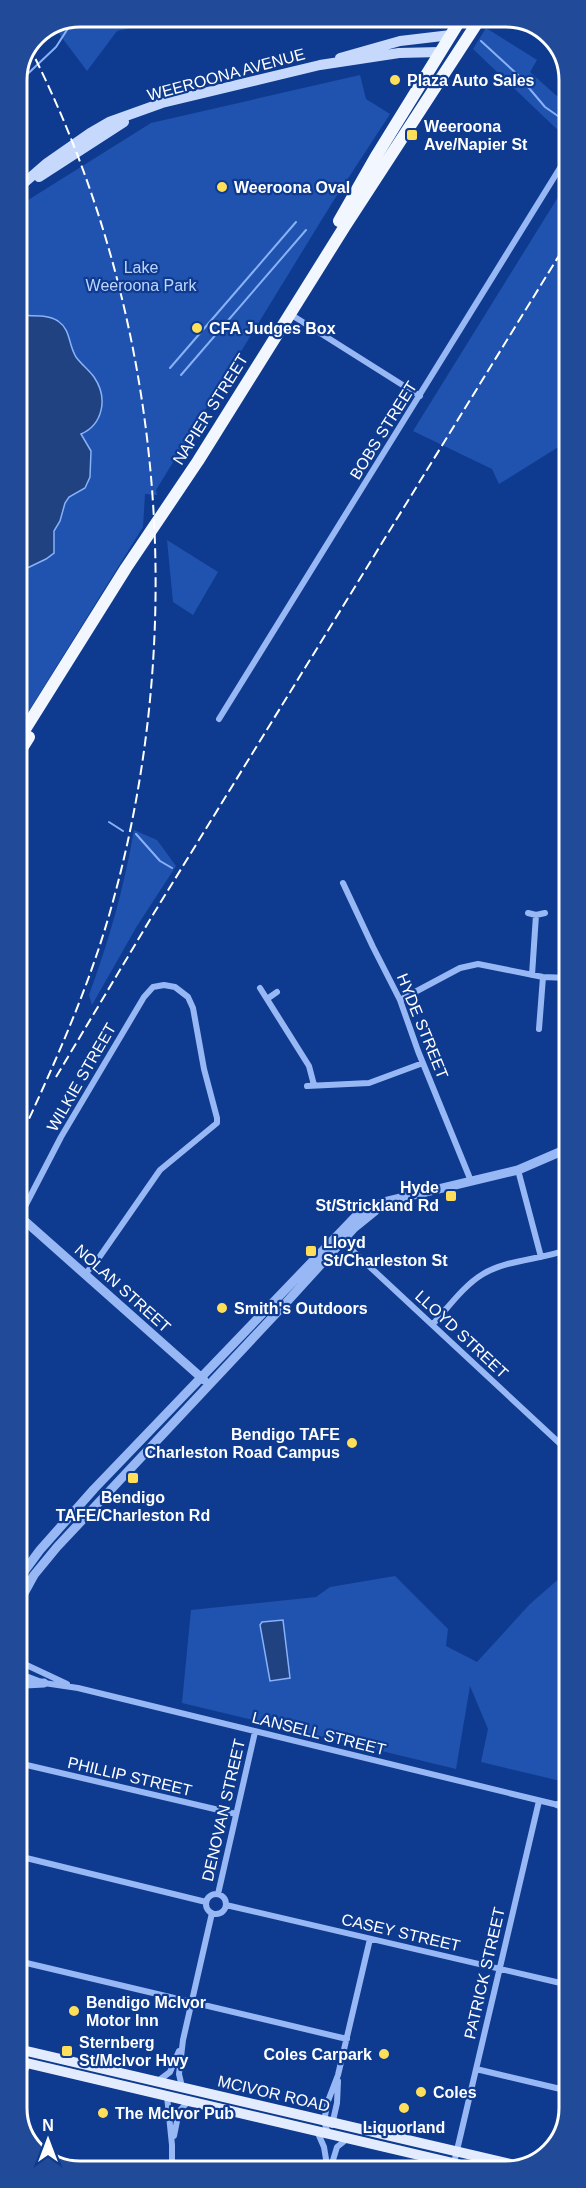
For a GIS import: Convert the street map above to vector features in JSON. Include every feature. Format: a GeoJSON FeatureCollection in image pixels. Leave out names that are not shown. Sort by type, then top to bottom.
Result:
{"type":"FeatureCollection","features":[{"type":"Feature","properties":{"kind":"highway","name":"NAPIER STREET"},"geometry":{"type":"LineString","coordinates":[[287,311],[456,27]]}},
{"type":"Feature","properties":{"kind":"highway"},"geometry":{"type":"LineString","coordinates":[[440,52],[453,48],[471,27]]}},
{"type":"Feature","properties":{"kind":"highway","name":"NAPIER STREET"},"geometry":{"type":"LineString","coordinates":[[27,739],[209,436],[287,311],[472,27]]}},
{"type":"Feature","properties":{"kind":"highway","name":"NAPIER STREET"},"geometry":{"type":"LineString","coordinates":[[27,726],[134,560]]}},
{"type":"Feature","properties":{"kind":"main road","name":"WEEROONA AVENUE"},"geometry":{"type":"LineString","coordinates":[[320,65],[357,52],[400,41],[451,35]]}},
{"type":"Feature","properties":{"kind":"main road","name":"WEEROONA AVENUE"},"geometry":{"type":"LineString","coordinates":[[27,182],[140,112],[192,94],[320,65],[399,53],[440,52]]}},
{"type":"Feature","properties":{"kind":"main road","name":"MCIVOR ROAD"},"geometry":{"type":"LineString","coordinates":[[27,2051],[496,2161]]}},
{"type":"Feature","properties":{"kind":"main road"},"geometry":{"type":"LineString","coordinates":[[50,2056],[51,2063],[69,2068],[85,2077]]}},
{"type":"Feature","properties":{"kind":"main road","name":"MCIVOR ROAD"},"geometry":{"type":"LineString","coordinates":[[27,2063],[348,2138],[433,2161]]}},
{"type":"Feature","properties":{"kind":"main road"},"geometry":{"type":"LineString","coordinates":[[195,2090],[212,2099],[229,2103],[230,2110]]}},
{"type":"Feature","properties":{"kind":"street","name":"BOBS STREET"},"geometry":{"type":"LineString","coordinates":[[219,719],[559,170]]}},
{"type":"Feature","properties":{"kind":"street"},"geometry":{"type":"LineString","coordinates":[[287,311],[420,396]]}},
{"type":"Feature","properties":{"kind":"street","name":"HYDE STREET"},"geometry":{"type":"LineString","coordinates":[[343,883],[400,1000],[471,1181]]}},
{"type":"Feature","properties":{"kind":"street"},"geometry":{"type":"LineString","coordinates":[[528,912],[536,915],[545,913]]}},
{"type":"Feature","properties":{"kind":"street"},"geometry":{"type":"LineString","coordinates":[[532,975],[536,915]]}},
{"type":"Feature","properties":{"kind":"street"},"geometry":{"type":"LineString","coordinates":[[400,1000],[460,968],[472,965],[484,964],[543,977],[559,978]]}},
{"type":"Feature","properties":{"kind":"street"},"geometry":{"type":"LineString","coordinates":[[539,1029],[543,977]]}},
{"type":"Feature","properties":{"kind":"street","name":"WILKIE STREET"},"geometry":{"type":"LineString","coordinates":[[27,1199],[144,997],[153,987],[175,987],[185,993],[191,1002],[217,1121],[214,1126],[160,1170],[96,1262],[85,1274]]}},
{"type":"Feature","properties":{"kind":"street"},"geometry":{"type":"LineString","coordinates":[[260,988],[309,1066],[311,1085],[369,1083],[423,1063]]}},
{"type":"Feature","properties":{"kind":"street"},"geometry":{"type":"LineString","coordinates":[[267,999],[277,992]]}},
{"type":"Feature","properties":{"kind":"street"},"geometry":{"type":"LineString","coordinates":[[27,1567],[58,1528],[200,1377],[339,1238],[366,1217],[399,1199],[518,1170],[559,1152]]}},
{"type":"Feature","properties":{"kind":"street"},"geometry":{"type":"LineString","coordinates":[[518,1170],[541,1257]]}},
{"type":"Feature","properties":{"kind":"street","name":"NOLAN STREET"},"geometry":{"type":"LineString","coordinates":[[27,1223],[210,1385]]}},
{"type":"Feature","properties":{"kind":"street"},"geometry":{"type":"LineString","coordinates":[[27,1587],[45,1560],[210,1385],[339,1238]]}},
{"type":"Feature","properties":{"kind":"street","name":"LLOYD STREET"},"geometry":{"type":"LineString","coordinates":[[339,1238],[559,1443]]}},
{"type":"Feature","properties":{"kind":"street"},"geometry":{"type":"LineString","coordinates":[[433,1324],[463,1291],[483,1274],[559,1252]]}},
{"type":"Feature","properties":{"kind":"street"},"geometry":{"type":"LineString","coordinates":[[153,1428],[162,1436]]}},
{"type":"Feature","properties":{"kind":"street","name":"LANSELL STREET"},"geometry":{"type":"LineString","coordinates":[[27,1666],[78,1688]]}},
{"type":"Feature","properties":{"kind":"street","name":"LANSELL STREET"},"geometry":{"type":"LineString","coordinates":[[27,1676],[44,1683],[78,1688],[559,1806]]}},
{"type":"Feature","properties":{"kind":"street"},"geometry":{"type":"LineString","coordinates":[[27,1684],[44,1683]]}},
{"type":"Feature","properties":{"kind":"street","name":"DENOVAN STREET"},"geometry":{"type":"LineString","coordinates":[[218,1894],[255,1732]]}},
{"type":"Feature","properties":{"kind":"street","name":"PHILLIP STREET"},"geometry":{"type":"LineString","coordinates":[[27,1765],[236,1814]]}},
{"type":"Feature","properties":{"kind":"street","name":"PATRICK STREET"},"geometry":{"type":"LineString","coordinates":[[451,2161],[457,2151],[538,1801]]}},
{"type":"Feature","properties":{"kind":"street","name":"LANSELL STREET"},"geometry":{"type":"LineString","coordinates":[[554,1804],[559,1804]]}},
{"type":"Feature","properties":{"kind":"street"},"geometry":{"type":"LineString","coordinates":[[27,1858],[206,1902]]}},
{"type":"Feature","properties":{"kind":"street"},"geometry":{"type":"LineString","coordinates":[[218,1894],[225,1899],[226,1905],[223,1911],[212,1913],[207,1909],[206,1902],[209,1896],[218,1894]]}},
{"type":"Feature","properties":{"kind":"street","name":"CASEY STREET"},"geometry":{"type":"LineString","coordinates":[[226,1905],[559,1982]]}},
{"type":"Feature","properties":{"kind":"street"},"geometry":{"type":"LineString","coordinates":[[182,2087],[179,2074],[183,2040],[212,1913]]}},
{"type":"Feature","properties":{"kind":"street"},"geometry":{"type":"LineString","coordinates":[[327,2161],[322,2132],[328,2122],[328,2101],[338,2075],[370,1939]]}},
{"type":"Feature","properties":{"kind":"street"},"geometry":{"type":"LineString","coordinates":[[27,1963],[347,2039]]}},
{"type":"Feature","properties":{"kind":"street"},"geometry":{"type":"LineString","coordinates":[[157,2081],[172,2069],[183,2040]]}},
{"type":"Feature","properties":{"kind":"street"},"geometry":{"type":"LineString","coordinates":[[476,2069],[559,2088]]}},
{"type":"Feature","properties":{"kind":"street"},"geometry":{"type":"LineString","coordinates":[[167,2096],[172,2161]]}},
{"type":"Feature","properties":{"kind":"street"},"geometry":{"type":"LineString","coordinates":[[172,2145],[179,2111],[189,2101]]}},
{"type":"Feature","properties":{"kind":"street"},"geometry":{"type":"LineString","coordinates":[[332,2161],[336,2147],[348,2138]]}},
{"type":"Feature","properties":{"kind":"green space"},"geometry":{"type":"Polygon","coordinates":[[[80,27],[135,27],[117,31],[87,71],[58,32],[80,27]]]}},
{"type":"Feature","properties":{"kind":"green space"},"geometry":{"type":"Polygon","coordinates":[[[486,28],[537,60],[530,72],[559,98],[559,131],[473,49],[486,28]]]}},
{"type":"Feature","properties":{"kind":"green space","name":"Lake Weeroona Park"},"geometry":{"type":"Polygon","coordinates":[[[360,75],[366,99],[390,114],[332,203],[156,490],[157,495],[145,494],[143,527],[27,714],[27,201],[151,123],[360,75]]]}},
{"type":"Feature","properties":{"kind":"green space"},"geometry":{"type":"Polygon","coordinates":[[[559,196],[559,447],[499,484],[492,469],[413,431],[559,196]]]}},
{"type":"Feature","properties":{"kind":"green space"},"geometry":{"type":"Polygon","coordinates":[[[167,540],[218,572],[193,615],[173,602],[167,540]]]}},
{"type":"Feature","properties":{"kind":"green space"},"geometry":{"type":"Polygon","coordinates":[[[134,830],[157,840],[176,866],[137,926],[92,1005],[89,995],[115,914],[134,830]]]}},
{"type":"Feature","properties":{"kind":"green space"},"geometry":{"type":"Polygon","coordinates":[[[395,1576],[448,1629],[446,1646],[477,1662],[530,1604],[559,1579],[559,1781],[481,1762],[488,1729],[470,1686],[456,1769],[182,1703],[191,1610],[316,1597],[330,1587],[395,1576]]]}},
{"type":"Feature","properties":{"kind":"shaded area"},"geometry":{"type":"Polygon","coordinates":[[[27,315],[49,317],[62,325],[76,357],[99,385],[102,402],[98,418],[88,430],[81,434],[91,451],[90,477],[85,488],[69,497],[65,503],[60,521],[54,531],[54,553],[27,568],[27,315]]]}},
{"type":"Feature","properties":{"kind":"shaded area"},"geometry":{"type":"Polygon","coordinates":[[[283,1620],[290,1678],[270,1681],[260,1625],[262,1622],[283,1620]]]}},
{"type":"Feature","properties":{"kind":"waterway"},"geometry":{"type":"LineString","coordinates":[[28,74],[56,47],[68,29]]}},
{"type":"Feature","properties":{"kind":"waterway"},"geometry":{"type":"LineString","coordinates":[[481,41],[518,75],[545,107],[559,117]]}},
{"type":"Feature","properties":{"kind":"waterway"},"geometry":{"type":"LineString","coordinates":[[170,368],[296,222]]}},
{"type":"Feature","properties":{"kind":"waterway"},"geometry":{"type":"LineString","coordinates":[[181,375],[306,230]]}},
{"type":"Feature","properties":{"kind":"waterway"},"geometry":{"type":"LineString","coordinates":[[109,822],[123,831]]}},
{"type":"Feature","properties":{"kind":"waterway"},"geometry":{"type":"LineString","coordinates":[[136,834],[160,861],[172,868]]}},
{"type":"Feature","properties":{"kind":"railway"},"geometry":{"type":"LineString","coordinates":[[27,1123],[80,1001],[110,912],[135,804],[151,694],[156,583],[151,472],[136,363],[110,254],[75,149],[33,56]]}},
{"type":"Feature","properties":{"kind":"railway"},"geometry":{"type":"LineString","coordinates":[[56,1077],[154,913],[559,256]]}},
{"type":"Feature","properties":{"kind":"place","name":"Plaza Auto Sales"},"geometry":{"type":"Point","coordinates":[395,80]}},
{"type":"Feature","properties":{"kind":"place","name":"Weeroona Ave/Napier St"},"geometry":{"type":"Point","coordinates":[412,135]}},
{"type":"Feature","properties":{"kind":"place","name":"Weeroona Oval"},"geometry":{"type":"Point","coordinates":[222,187]}},
{"type":"Feature","properties":{"kind":"place","name":"CFA Judges Box"},"geometry":{"type":"Point","coordinates":[197,328]}},
{"type":"Feature","properties":{"kind":"place","name":"Hyde St/Strickland Rd"},"geometry":{"type":"Point","coordinates":[451,1196]}},
{"type":"Feature","properties":{"kind":"place","name":"Lloyd St/Charleston St"},"geometry":{"type":"Point","coordinates":[311,1251]}},
{"type":"Feature","properties":{"kind":"place","name":"Smith's Outdoors"},"geometry":{"type":"Point","coordinates":[222,1308]}},
{"type":"Feature","properties":{"kind":"place","name":"Bendigo TAFE Charleston Road Campus"},"geometry":{"type":"Point","coordinates":[352,1443]}},
{"type":"Feature","properties":{"kind":"place","name":"Bendigo TAFE/Charleston Rd"},"geometry":{"type":"Point","coordinates":[133,1478]}},
{"type":"Feature","properties":{"kind":"place","name":"Bendigo McIvor Motor Inn"},"geometry":{"type":"Point","coordinates":[74,2011]}},
{"type":"Feature","properties":{"kind":"place","name":"Sternberg St/McIvor Hwy"},"geometry":{"type":"Point","coordinates":[67,2051]}},
{"type":"Feature","properties":{"kind":"place","name":"Coles Carpark"},"geometry":{"type":"Point","coordinates":[384,2054]}},
{"type":"Feature","properties":{"kind":"place","name":"Coles"},"geometry":{"type":"Point","coordinates":[421,2092]}},
{"type":"Feature","properties":{"kind":"place","name":"Liquorland"},"geometry":{"type":"Point","coordinates":[404,2108]}},
{"type":"Feature","properties":{"kind":"place","name":"The McIvor Pub"},"geometry":{"type":"Point","coordinates":[103,2113]}}]}
